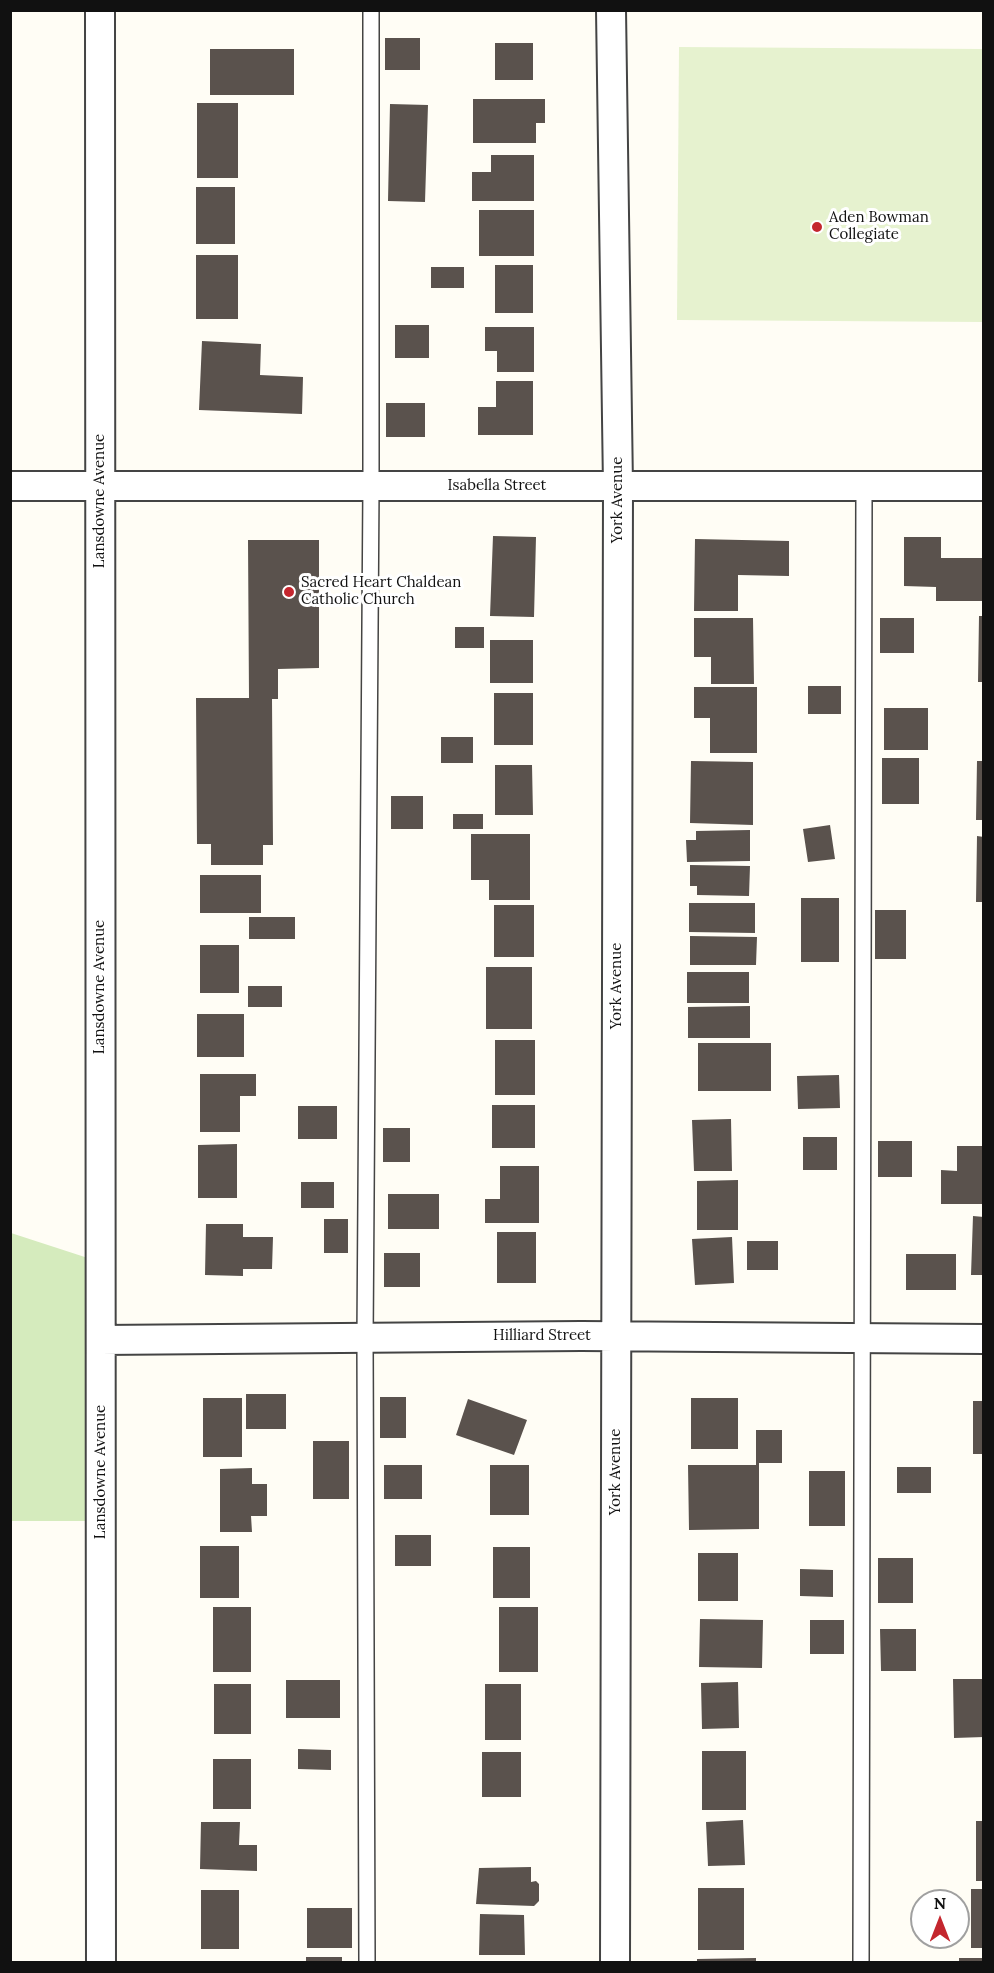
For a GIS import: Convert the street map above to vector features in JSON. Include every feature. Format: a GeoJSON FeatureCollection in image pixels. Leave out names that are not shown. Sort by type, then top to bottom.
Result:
{"type":"FeatureCollection","features":[{"type":"Feature","properties":{"kind":"street","name":"Lansdowne Avenue"},"geometry":{"type":"LineString","coordinates":[[100,10],[101,1962]]}},
{"type":"Feature","properties":{"kind":"street","name":"York Avenue"},"geometry":{"type":"LineString","coordinates":[[612,10],[618,486],[615,1962]]}},
{"type":"Feature","properties":{"kind":"street","name":"Isabella Street"},"geometry":{"type":"LineString","coordinates":[[10,486],[984,486]]}},
{"type":"Feature","properties":{"kind":"street","name":"Hilliard Street"},"geometry":{"type":"LineString","coordinates":[[101,1340],[616,1336],[862,1340],[984,1339]]}},
{"type":"Feature","properties":{"kind":"lane"},"geometry":{"type":"LineString","coordinates":[[367,1962],[365,1338],[371,486],[371,10]]}},
{"type":"Feature","properties":{"kind":"lane"},"geometry":{"type":"LineString","coordinates":[[861,1962],[864,486]]}},
{"type":"Feature","properties":{"kind":"green space"},"geometry":{"type":"Polygon","coordinates":[[[679,47],[983,49],[983,322],[677,320],[679,47]]]}},
{"type":"Feature","properties":{"kind":"green space"},"geometry":{"type":"Polygon","coordinates":[[[11,1233],[94,1260],[94,1521],[11,1521],[11,1233]]]}},
{"type":"Feature","properties":{"kind":"building"},"geometry":{"type":"Polygon","coordinates":[[[385,38],[420,38],[420,70],[385,70],[385,38]]]}},
{"type":"Feature","properties":{"kind":"building"},"geometry":{"type":"Polygon","coordinates":[[[495,43],[533,43],[533,80],[495,80],[495,43]]]}},
{"type":"Feature","properties":{"kind":"building"},"geometry":{"type":"Polygon","coordinates":[[[210,49],[294,49],[294,95],[210,95],[210,49]]]}},
{"type":"Feature","properties":{"kind":"building"},"geometry":{"type":"Polygon","coordinates":[[[473,99],[545,99],[545,123],[536,123],[536,143],[473,143],[473,99]]]}},
{"type":"Feature","properties":{"kind":"building"},"geometry":{"type":"Polygon","coordinates":[[[197,103],[238,103],[238,178],[197,178],[197,103]]]}},
{"type":"Feature","properties":{"kind":"building"},"geometry":{"type":"Polygon","coordinates":[[[390,104],[428,105],[425,202],[388,201],[390,104]]]}},
{"type":"Feature","properties":{"kind":"building"},"geometry":{"type":"Polygon","coordinates":[[[491,155],[534,155],[534,201],[472,201],[472,172],[491,172],[491,155]]]}},
{"type":"Feature","properties":{"kind":"building"},"geometry":{"type":"Polygon","coordinates":[[[196,187],[235,187],[235,244],[196,244],[196,187]]]}},
{"type":"Feature","properties":{"kind":"building"},"geometry":{"type":"Polygon","coordinates":[[[479,210],[534,210],[534,256],[479,256],[479,210]]]}},
{"type":"Feature","properties":{"kind":"building"},"geometry":{"type":"Polygon","coordinates":[[[196,255],[238,255],[238,319],[196,319],[196,255]]]}},
{"type":"Feature","properties":{"kind":"building"},"geometry":{"type":"Polygon","coordinates":[[[495,265],[533,265],[533,313],[495,313],[495,265]]]}},
{"type":"Feature","properties":{"kind":"building"},"geometry":{"type":"Polygon","coordinates":[[[431,267],[464,267],[464,288],[431,288],[431,267]]]}},
{"type":"Feature","properties":{"kind":"building"},"geometry":{"type":"Polygon","coordinates":[[[395,325],[429,325],[429,358],[395,358],[395,325]]]}},
{"type":"Feature","properties":{"kind":"building"},"geometry":{"type":"Polygon","coordinates":[[[485,327],[534,327],[534,372],[497,372],[497,351],[485,351],[485,327]]]}},
{"type":"Feature","properties":{"kind":"building"},"geometry":{"type":"Polygon","coordinates":[[[202,341],[261,344],[260,375],[303,377],[302,414],[199,410],[202,341]]]}},
{"type":"Feature","properties":{"kind":"building"},"geometry":{"type":"Polygon","coordinates":[[[496,381],[533,381],[533,435],[478,435],[478,407],[496,407],[496,381]]]}},
{"type":"Feature","properties":{"kind":"building"},"geometry":{"type":"Polygon","coordinates":[[[386,403],[425,403],[425,437],[386,437],[386,403]]]}},
{"type":"Feature","properties":{"kind":"building"},"geometry":{"type":"Polygon","coordinates":[[[493,536],[536,537],[534,617],[490,616],[493,536]]]}},
{"type":"Feature","properties":{"kind":"building"},"geometry":{"type":"Polygon","coordinates":[[[904,537],[941,537],[941,558],[984,558],[984,601],[936,601],[936,587],[904,586],[904,537]]]}},
{"type":"Feature","properties":{"kind":"building"},"geometry":{"type":"Polygon","coordinates":[[[695,539],[789,541],[789,576],[738,575],[738,611],[694,611],[695,539]]]}},
{"type":"Feature","properties":{"kind":"building"},"geometry":{"type":"Polygon","coordinates":[[[248,540],[319,540],[319,668],[278,669],[278,699],[272,699],[273,845],[263,845],[263,865],[211,865],[211,844],[197,844],[196,698],[249,698],[248,540]]]}},
{"type":"Feature","properties":{"kind":"building"},"geometry":{"type":"Polygon","coordinates":[[[979,616],[984,616],[984,682],[978,682],[979,616]]]}},
{"type":"Feature","properties":{"kind":"building"},"geometry":{"type":"Polygon","coordinates":[[[694,618],[753,618],[754,684],[711,684],[711,657],[694,657],[694,618]]]}},
{"type":"Feature","properties":{"kind":"building"},"geometry":{"type":"Polygon","coordinates":[[[880,618],[914,618],[914,653],[880,653],[880,618]]]}},
{"type":"Feature","properties":{"kind":"building"},"geometry":{"type":"Polygon","coordinates":[[[455,627],[484,627],[484,648],[455,648],[455,627]]]}},
{"type":"Feature","properties":{"kind":"building"},"geometry":{"type":"Polygon","coordinates":[[[490,640],[533,640],[533,683],[490,683],[490,640]]]}},
{"type":"Feature","properties":{"kind":"building"},"geometry":{"type":"Polygon","coordinates":[[[808,686],[841,686],[841,714],[808,714],[808,686]]]}},
{"type":"Feature","properties":{"kind":"building"},"geometry":{"type":"Polygon","coordinates":[[[694,687],[757,687],[757,753],[710,753],[710,718],[694,718],[694,687]]]}},
{"type":"Feature","properties":{"kind":"building"},"geometry":{"type":"Polygon","coordinates":[[[494,693],[533,693],[533,745],[494,745],[494,693]]]}},
{"type":"Feature","properties":{"kind":"building"},"geometry":{"type":"Polygon","coordinates":[[[884,708],[928,708],[928,750],[884,750],[884,708]]]}},
{"type":"Feature","properties":{"kind":"building"},"geometry":{"type":"Polygon","coordinates":[[[441,737],[473,737],[473,763],[441,763],[441,737]]]}},
{"type":"Feature","properties":{"kind":"building"},"geometry":{"type":"Polygon","coordinates":[[[882,758],[919,758],[919,804],[882,804],[882,758]]]}},
{"type":"Feature","properties":{"kind":"building"},"geometry":{"type":"Polygon","coordinates":[[[691,761],[753,762],[753,825],[690,823],[691,761]]]}},
{"type":"Feature","properties":{"kind":"building"},"geometry":{"type":"Polygon","coordinates":[[[977,761],[984,761],[984,820],[976,820],[977,761]]]}},
{"type":"Feature","properties":{"kind":"building"},"geometry":{"type":"Polygon","coordinates":[[[495,765],[532,765],[533,815],[495,815],[495,765]]]}},
{"type":"Feature","properties":{"kind":"building"},"geometry":{"type":"Polygon","coordinates":[[[391,796],[423,796],[423,829],[391,829],[391,796]]]}},
{"type":"Feature","properties":{"kind":"building"},"geometry":{"type":"Polygon","coordinates":[[[453,814],[483,814],[483,829],[453,829],[453,814]]]}},
{"type":"Feature","properties":{"kind":"building"},"geometry":{"type":"Polygon","coordinates":[[[830,825],[835,859],[808,862],[803,829],[830,825]]]}},
{"type":"Feature","properties":{"kind":"building"},"geometry":{"type":"Polygon","coordinates":[[[750,830],[750,861],[687,862],[686,840],[696,840],[696,831],[750,830]]]}},
{"type":"Feature","properties":{"kind":"building"},"geometry":{"type":"Polygon","coordinates":[[[471,834],[530,834],[530,900],[489,900],[489,880],[471,880],[471,834]]]}},
{"type":"Feature","properties":{"kind":"building"},"geometry":{"type":"Polygon","coordinates":[[[977,836],[984,837],[984,902],[976,902],[977,836]]]}},
{"type":"Feature","properties":{"kind":"building"},"geometry":{"type":"Polygon","coordinates":[[[690,865],[750,866],[749,896],[697,895],[697,886],[690,886],[690,865]]]}},
{"type":"Feature","properties":{"kind":"building"},"geometry":{"type":"Polygon","coordinates":[[[200,875],[261,875],[261,913],[200,913],[200,875]]]}},
{"type":"Feature","properties":{"kind":"building"},"geometry":{"type":"Polygon","coordinates":[[[801,898],[839,898],[839,962],[801,962],[801,898]]]}},
{"type":"Feature","properties":{"kind":"building"},"geometry":{"type":"Polygon","coordinates":[[[689,903],[755,903],[755,933],[689,932],[689,903]]]}},
{"type":"Feature","properties":{"kind":"building"},"geometry":{"type":"Polygon","coordinates":[[[494,905],[534,905],[534,957],[494,957],[494,905]]]}},
{"type":"Feature","properties":{"kind":"building"},"geometry":{"type":"Polygon","coordinates":[[[875,910],[906,910],[906,959],[875,959],[875,910]]]}},
{"type":"Feature","properties":{"kind":"building"},"geometry":{"type":"Polygon","coordinates":[[[249,917],[295,917],[295,939],[249,939],[249,917]]]}},
{"type":"Feature","properties":{"kind":"building"},"geometry":{"type":"Polygon","coordinates":[[[690,936],[757,937],[756,965],[690,965],[690,936]]]}},
{"type":"Feature","properties":{"kind":"building"},"geometry":{"type":"Polygon","coordinates":[[[200,945],[239,945],[239,993],[200,993],[200,945]]]}},
{"type":"Feature","properties":{"kind":"building"},"geometry":{"type":"Polygon","coordinates":[[[486,967],[532,967],[532,1029],[486,1029],[486,967]]]}},
{"type":"Feature","properties":{"kind":"building"},"geometry":{"type":"Polygon","coordinates":[[[687,972],[749,972],[749,1003],[687,1003],[687,972]]]}},
{"type":"Feature","properties":{"kind":"building"},"geometry":{"type":"Polygon","coordinates":[[[248,986],[282,986],[282,1007],[248,1007],[248,986]]]}},
{"type":"Feature","properties":{"kind":"building"},"geometry":{"type":"Polygon","coordinates":[[[750,1006],[750,1038],[688,1038],[688,1007],[750,1006]]]}},
{"type":"Feature","properties":{"kind":"building"},"geometry":{"type":"Polygon","coordinates":[[[197,1014],[244,1014],[244,1057],[197,1057],[197,1014]]]}},
{"type":"Feature","properties":{"kind":"building"},"geometry":{"type":"Polygon","coordinates":[[[495,1040],[535,1040],[535,1095],[495,1095],[495,1040]]]}},
{"type":"Feature","properties":{"kind":"building"},"geometry":{"type":"Polygon","coordinates":[[[698,1043],[771,1043],[771,1091],[698,1091],[698,1043]]]}},
{"type":"Feature","properties":{"kind":"building"},"geometry":{"type":"Polygon","coordinates":[[[200,1074],[256,1074],[256,1096],[240,1096],[240,1132],[200,1132],[200,1074]]]}},
{"type":"Feature","properties":{"kind":"building"},"geometry":{"type":"Polygon","coordinates":[[[839,1075],[840,1108],[798,1109],[797,1076],[839,1075]]]}},
{"type":"Feature","properties":{"kind":"building"},"geometry":{"type":"Polygon","coordinates":[[[492,1105],[535,1105],[535,1148],[492,1148],[492,1105]]]}},
{"type":"Feature","properties":{"kind":"building"},"geometry":{"type":"Polygon","coordinates":[[[298,1106],[337,1106],[337,1139],[298,1139],[298,1106]]]}},
{"type":"Feature","properties":{"kind":"building"},"geometry":{"type":"Polygon","coordinates":[[[731,1119],[732,1171],[694,1171],[692,1120],[731,1119]]]}},
{"type":"Feature","properties":{"kind":"building"},"geometry":{"type":"Polygon","coordinates":[[[383,1128],[410,1128],[410,1162],[383,1162],[383,1128]]]}},
{"type":"Feature","properties":{"kind":"building"},"geometry":{"type":"Polygon","coordinates":[[[803,1137],[837,1137],[837,1170],[803,1170],[803,1137]]]}},
{"type":"Feature","properties":{"kind":"building"},"geometry":{"type":"Polygon","coordinates":[[[878,1141],[912,1141],[912,1177],[878,1177],[878,1141]]]}},
{"type":"Feature","properties":{"kind":"building"},"geometry":{"type":"Polygon","coordinates":[[[237,1144],[237,1198],[198,1198],[198,1145],[237,1144]]]}},
{"type":"Feature","properties":{"kind":"building"},"geometry":{"type":"Polygon","coordinates":[[[957,1146],[984,1146],[984,1204],[941,1204],[941,1170],[957,1171],[957,1146]]]}},
{"type":"Feature","properties":{"kind":"building"},"geometry":{"type":"Polygon","coordinates":[[[500,1166],[539,1166],[539,1223],[485,1223],[485,1199],[500,1199],[500,1166]]]}},
{"type":"Feature","properties":{"kind":"building"},"geometry":{"type":"Polygon","coordinates":[[[738,1180],[738,1230],[697,1230],[697,1181],[738,1180]]]}},
{"type":"Feature","properties":{"kind":"building"},"geometry":{"type":"Polygon","coordinates":[[[301,1182],[334,1182],[334,1208],[301,1208],[301,1182]]]}},
{"type":"Feature","properties":{"kind":"building"},"geometry":{"type":"Polygon","coordinates":[[[388,1194],[439,1194],[439,1229],[388,1229],[388,1194]]]}},
{"type":"Feature","properties":{"kind":"building"},"geometry":{"type":"Polygon","coordinates":[[[973,1216],[984,1217],[984,1275],[971,1275],[973,1216]]]}},
{"type":"Feature","properties":{"kind":"building"},"geometry":{"type":"Polygon","coordinates":[[[324,1219],[348,1219],[348,1253],[324,1253],[324,1219]]]}},
{"type":"Feature","properties":{"kind":"building"},"geometry":{"type":"Polygon","coordinates":[[[206,1224],[243,1224],[243,1237],[273,1237],[272,1269],[243,1269],[243,1276],[205,1275],[206,1224]]]}},
{"type":"Feature","properties":{"kind":"building"},"geometry":{"type":"Polygon","coordinates":[[[497,1232],[536,1232],[536,1283],[497,1283],[497,1232]]]}},
{"type":"Feature","properties":{"kind":"building"},"geometry":{"type":"Polygon","coordinates":[[[732,1237],[734,1283],[695,1285],[692,1239],[732,1237]]]}},
{"type":"Feature","properties":{"kind":"building"},"geometry":{"type":"Polygon","coordinates":[[[747,1241],[778,1241],[778,1270],[747,1270],[747,1241]]]}},
{"type":"Feature","properties":{"kind":"building"},"geometry":{"type":"Polygon","coordinates":[[[384,1253],[420,1253],[420,1287],[384,1287],[384,1253]]]}},
{"type":"Feature","properties":{"kind":"building"},"geometry":{"type":"Polygon","coordinates":[[[906,1254],[956,1254],[956,1290],[906,1290],[906,1254]]]}},
{"type":"Feature","properties":{"kind":"building"},"geometry":{"type":"Polygon","coordinates":[[[246,1394],[286,1394],[286,1429],[246,1429],[246,1394]]]}},
{"type":"Feature","properties":{"kind":"building"},"geometry":{"type":"Polygon","coordinates":[[[380,1397],[406,1397],[406,1438],[380,1438],[380,1397]]]}},
{"type":"Feature","properties":{"kind":"building"},"geometry":{"type":"Polygon","coordinates":[[[203,1398],[242,1398],[242,1457],[203,1457],[203,1398]]]}},
{"type":"Feature","properties":{"kind":"building"},"geometry":{"type":"Polygon","coordinates":[[[691,1398],[738,1398],[738,1449],[691,1449],[691,1398]]]}},
{"type":"Feature","properties":{"kind":"building"},"geometry":{"type":"Polygon","coordinates":[[[468,1399],[527,1420],[514,1455],[456,1435],[468,1399]]]}},
{"type":"Feature","properties":{"kind":"building"},"geometry":{"type":"Polygon","coordinates":[[[973,1401],[984,1401],[984,1454],[973,1454],[973,1401]]]}},
{"type":"Feature","properties":{"kind":"building"},"geometry":{"type":"Polygon","coordinates":[[[756,1430],[782,1430],[782,1463],[759,1463],[759,1529],[689,1530],[688,1465],[756,1465],[756,1430]]]}},
{"type":"Feature","properties":{"kind":"building"},"geometry":{"type":"Polygon","coordinates":[[[313,1441],[349,1441],[349,1499],[313,1499],[313,1441]]]}},
{"type":"Feature","properties":{"kind":"building"},"geometry":{"type":"Polygon","coordinates":[[[384,1465],[422,1465],[422,1499],[384,1499],[384,1465]]]}},
{"type":"Feature","properties":{"kind":"building"},"geometry":{"type":"Polygon","coordinates":[[[490,1465],[529,1465],[529,1515],[490,1515],[490,1465]]]}},
{"type":"Feature","properties":{"kind":"building"},"geometry":{"type":"Polygon","coordinates":[[[897,1467],[931,1467],[931,1493],[897,1493],[897,1467]]]}},
{"type":"Feature","properties":{"kind":"building"},"geometry":{"type":"Polygon","coordinates":[[[252,1468],[252,1484],[267,1484],[267,1516],[251,1516],[252,1532],[220,1532],[220,1469],[252,1468]]]}},
{"type":"Feature","properties":{"kind":"building"},"geometry":{"type":"Polygon","coordinates":[[[809,1471],[845,1471],[845,1526],[809,1526],[809,1471]]]}},
{"type":"Feature","properties":{"kind":"building"},"geometry":{"type":"Polygon","coordinates":[[[395,1535],[431,1535],[431,1566],[395,1566],[395,1535]]]}},
{"type":"Feature","properties":{"kind":"building"},"geometry":{"type":"Polygon","coordinates":[[[200,1546],[239,1546],[239,1598],[200,1598],[200,1546]]]}},
{"type":"Feature","properties":{"kind":"building"},"geometry":{"type":"Polygon","coordinates":[[[493,1547],[530,1547],[530,1598],[493,1598],[493,1547]]]}},
{"type":"Feature","properties":{"kind":"building"},"geometry":{"type":"Polygon","coordinates":[[[698,1553],[738,1553],[738,1601],[698,1601],[698,1553]]]}},
{"type":"Feature","properties":{"kind":"building"},"geometry":{"type":"Polygon","coordinates":[[[878,1558],[913,1558],[913,1603],[878,1603],[878,1558]]]}},
{"type":"Feature","properties":{"kind":"building"},"geometry":{"type":"Polygon","coordinates":[[[800,1569],[833,1570],[833,1597],[800,1596],[800,1569]]]}},
{"type":"Feature","properties":{"kind":"building"},"geometry":{"type":"Polygon","coordinates":[[[213,1607],[251,1607],[251,1672],[213,1672],[213,1607]]]}},
{"type":"Feature","properties":{"kind":"building"},"geometry":{"type":"Polygon","coordinates":[[[499,1607],[538,1607],[538,1672],[499,1672],[499,1607]]]}},
{"type":"Feature","properties":{"kind":"building"},"geometry":{"type":"Polygon","coordinates":[[[700,1619],[763,1620],[762,1668],[699,1667],[700,1619]]]}},
{"type":"Feature","properties":{"kind":"building"},"geometry":{"type":"Polygon","coordinates":[[[810,1620],[844,1620],[844,1654],[810,1654],[810,1620]]]}},
{"type":"Feature","properties":{"kind":"building"},"geometry":{"type":"Polygon","coordinates":[[[880,1629],[916,1629],[916,1671],[881,1671],[880,1629]]]}},
{"type":"Feature","properties":{"kind":"building"},"geometry":{"type":"Polygon","coordinates":[[[953,1679],[984,1679],[984,1737],[954,1738],[953,1679]]]}},
{"type":"Feature","properties":{"kind":"building"},"geometry":{"type":"Polygon","coordinates":[[[286,1680],[340,1680],[340,1718],[286,1718],[286,1680]]]}},
{"type":"Feature","properties":{"kind":"building"},"geometry":{"type":"Polygon","coordinates":[[[738,1682],[739,1728],[702,1729],[701,1683],[738,1682]]]}},
{"type":"Feature","properties":{"kind":"building"},"geometry":{"type":"Polygon","coordinates":[[[214,1684],[251,1684],[251,1734],[214,1734],[214,1684]]]}},
{"type":"Feature","properties":{"kind":"building"},"geometry":{"type":"Polygon","coordinates":[[[485,1684],[521,1684],[521,1740],[485,1740],[485,1684]]]}},
{"type":"Feature","properties":{"kind":"building"},"geometry":{"type":"Polygon","coordinates":[[[298,1749],[331,1750],[331,1770],[298,1769],[298,1749]]]}},
{"type":"Feature","properties":{"kind":"building"},"geometry":{"type":"Polygon","coordinates":[[[702,1751],[746,1751],[746,1810],[702,1810],[702,1751]]]}},
{"type":"Feature","properties":{"kind":"building"},"geometry":{"type":"Polygon","coordinates":[[[482,1752],[521,1752],[521,1797],[482,1797],[482,1752]]]}},
{"type":"Feature","properties":{"kind":"building"},"geometry":{"type":"Polygon","coordinates":[[[213,1759],[251,1759],[251,1809],[213,1809],[213,1759]]]}},
{"type":"Feature","properties":{"kind":"building"},"geometry":{"type":"Polygon","coordinates":[[[743,1820],[745,1865],[708,1866],[706,1822],[743,1820]]]}},
{"type":"Feature","properties":{"kind":"building"},"geometry":{"type":"Polygon","coordinates":[[[976,1821],[984,1821],[984,1881],[976,1881],[976,1821]]]}},
{"type":"Feature","properties":{"kind":"building"},"geometry":{"type":"Polygon","coordinates":[[[201,1822],[240,1822],[239,1845],[257,1845],[257,1871],[200,1869],[201,1822]]]}},
{"type":"Feature","properties":{"kind":"building"},"geometry":{"type":"Polygon","coordinates":[[[531,1867],[531,1882],[536,1881],[539,1884],[539,1901],[534,1906],[476,1904],[479,1868],[531,1867]]]}},
{"type":"Feature","properties":{"kind":"building"},"geometry":{"type":"Polygon","coordinates":[[[698,1888],[744,1888],[744,1950],[698,1950],[698,1888]]]}},
{"type":"Feature","properties":{"kind":"building"},"geometry":{"type":"Polygon","coordinates":[[[971,1889],[984,1889],[984,1948],[971,1948],[971,1889]]]}},
{"type":"Feature","properties":{"kind":"building"},"geometry":{"type":"Polygon","coordinates":[[[201,1890],[239,1890],[239,1949],[201,1949],[201,1890]]]}},
{"type":"Feature","properties":{"kind":"building"},"geometry":{"type":"Polygon","coordinates":[[[307,1908],[352,1908],[352,1948],[307,1948],[307,1908]]]}},
{"type":"Feature","properties":{"kind":"building"},"geometry":{"type":"Polygon","coordinates":[[[480,1914],[524,1915],[525,1955],[479,1955],[480,1914]]]}},
{"type":"Feature","properties":{"kind":"building"},"geometry":{"type":"Polygon","coordinates":[[[306,1957],[342,1957],[342,1962],[306,1962],[306,1957]]]}},
{"type":"Feature","properties":{"kind":"building"},"geometry":{"type":"Polygon","coordinates":[[[756,1958],[756,1962],[697,1962],[697,1959],[756,1958]]]}},
{"type":"Feature","properties":{"kind":"building"},"geometry":{"type":"Polygon","coordinates":[[[959,1958],[984,1958],[984,1962],[959,1962],[959,1958]]]}},
{"type":"Feature","properties":{"kind":"place","name":"Aden Bowman Collegiate"},"geometry":{"type":"Point","coordinates":[817,227]}},
{"type":"Feature","properties":{"kind":"place","name":"Sacred Heart Chaldean Catholic Church"},"geometry":{"type":"Point","coordinates":[289,592]}}]}
